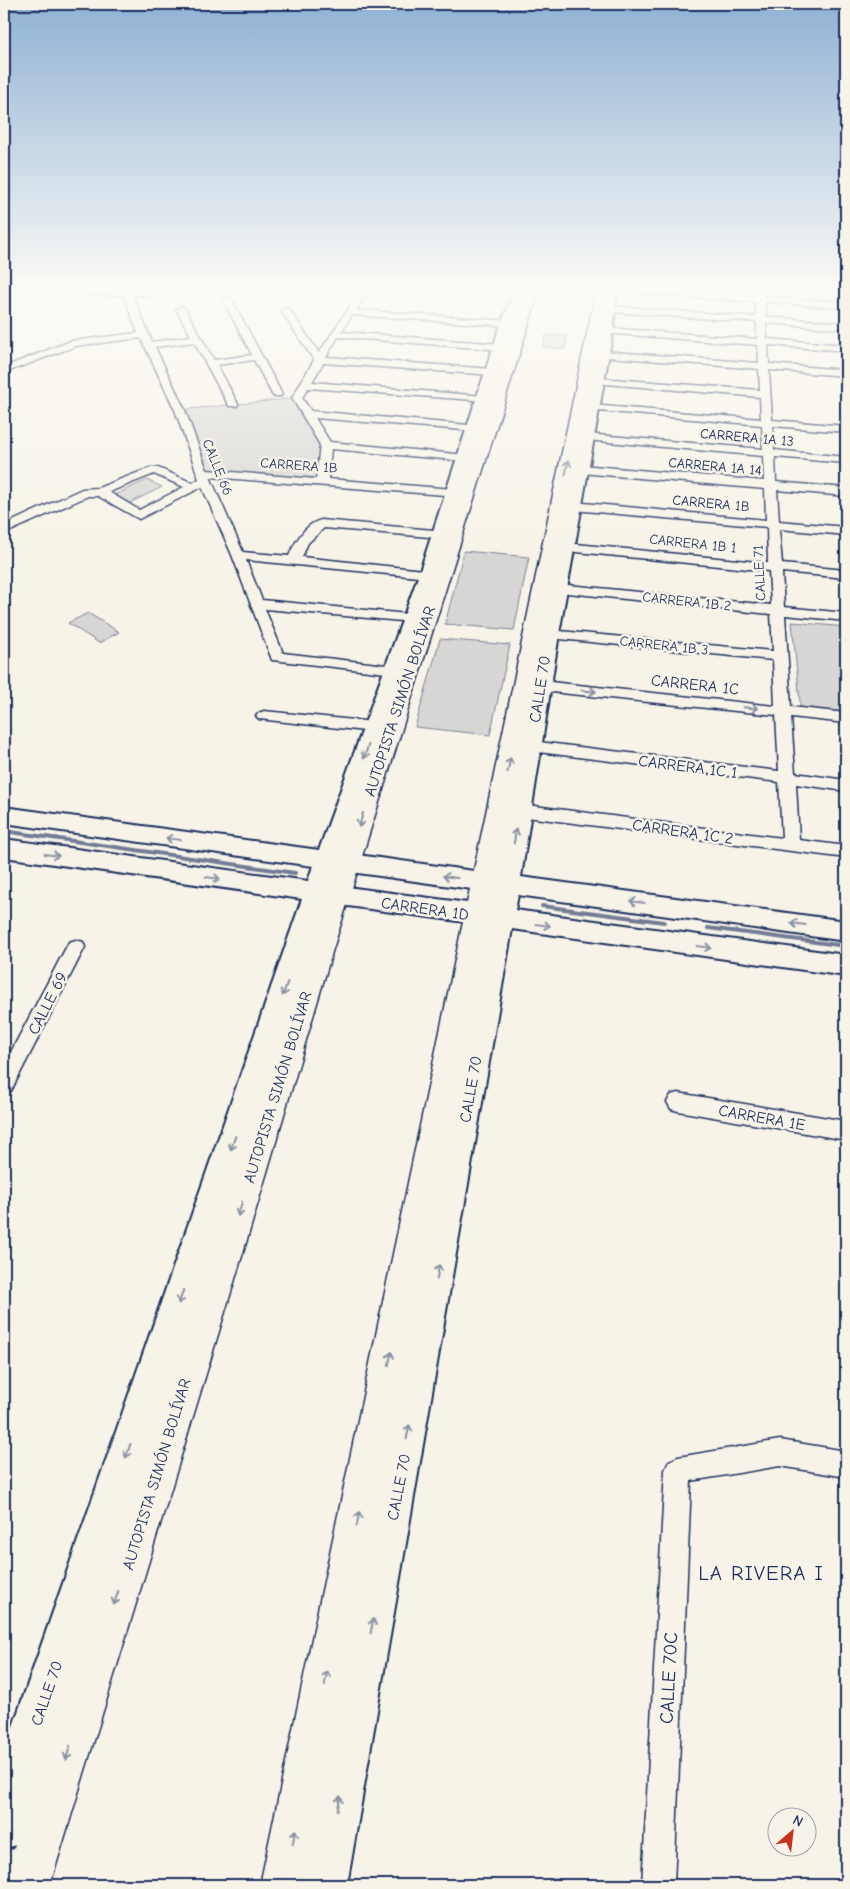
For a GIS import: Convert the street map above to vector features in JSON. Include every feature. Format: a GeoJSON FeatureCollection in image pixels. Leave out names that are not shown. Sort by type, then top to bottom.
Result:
{"type":"FeatureCollection","features":[{"type":"Feature","properties":{"kind":"highway","name":"AUTOPISTA SIMÓN BOLÍVAR"},"geometry":{"type":"LineString","coordinates":[[26,1885],[229,1243],[309,948],[389,729],[402,670],[497,379]]}},
{"type":"Feature","properties":{"kind":"highway"},"geometry":{"type":"LineString","coordinates":[[284,1885],[468,1028],[591,381]]}},
{"type":"Feature","properties":{"kind":"highway"},"geometry":{"type":"LineString","coordinates":[[4,1826],[56,1790]]}},
{"type":"Feature","properties":{"kind":"highway"},"geometry":{"type":"LineString","coordinates":[[4,1870],[12,1885]]}},
{"type":"Feature","properties":{"kind":"street","name":"CALLE 66"},"geometry":{"type":"LineString","coordinates":[[165,379],[180,410],[204,477],[238,555],[276,657],[402,670]]}},
{"type":"Feature","properties":{"kind":"street"},"geometry":{"type":"LineString","coordinates":[[220,379],[233,404]]}},
{"type":"Feature","properties":{"kind":"street"},"geometry":{"type":"LineString","coordinates":[[269,379],[277,394]]}},
{"type":"Feature","properties":{"kind":"street"},"geometry":{"type":"LineString","coordinates":[[308,379],[297,398],[326,445],[322,482]]}},
{"type":"Feature","properties":{"kind":"street"},"geometry":{"type":"LineString","coordinates":[[333,878],[340,826],[374,727],[402,670],[413,618],[484,399],[495,379]]}},
{"type":"Feature","properties":{"kind":"street","name":"CALLE 71"},"geometry":{"type":"LineString","coordinates":[[764,379],[791,845]]}},
{"type":"Feature","properties":{"kind":"street"},"geometry":{"type":"LineString","coordinates":[[591,381],[765,394]]}},
{"type":"Feature","properties":{"kind":"street","name":"CALLE 70"},"geometry":{"type":"LineString","coordinates":[[493,900],[519,810],[530,746],[533,685],[549,634],[581,469],[591,408],[591,381]]}},
{"type":"Feature","properties":{"kind":"street"},"geometry":{"type":"LineString","coordinates":[[306,385],[484,399]]}},
{"type":"Feature","properties":{"kind":"street"},"geometry":{"type":"LineString","coordinates":[[591,408],[846,429]]}},
{"type":"Feature","properties":{"kind":"street"},"geometry":{"type":"LineString","coordinates":[[306,414],[476,428]]}},
{"type":"Feature","properties":{"kind":"street","name":"CARRERA 1A 13"},"geometry":{"type":"LineString","coordinates":[[586,438],[846,460]]}},
{"type":"Feature","properties":{"kind":"street"},"geometry":{"type":"LineString","coordinates":[[326,445],[466,458]]}},
{"type":"Feature","properties":{"kind":"street","name":"CARRERA 1A 14"},"geometry":{"type":"LineString","coordinates":[[581,469],[846,492]]}},
{"type":"Feature","properties":{"kind":"street"},"geometry":{"type":"LineString","coordinates":[[4,530],[86,492],[100,492],[154,470],[193,487]]}},
{"type":"Feature","properties":{"kind":"street"},"geometry":{"type":"LineString","coordinates":[[100,492],[139,515],[193,487],[204,477]]}},
{"type":"Feature","properties":{"kind":"street","name":"CARRERA 1B"},"geometry":{"type":"LineString","coordinates":[[204,477],[322,482],[454,493]]}},
{"type":"Feature","properties":{"kind":"street","name":"CARRERA 1B"},"geometry":{"type":"LineString","coordinates":[[573,506],[846,531]]}},
{"type":"Feature","properties":{"kind":"street"},"geometry":{"type":"LineString","coordinates":[[294,561],[302,542],[322,524],[441,534]]}},
{"type":"Feature","properties":{"kind":"street","name":"CARRERA 1B 1"},"geometry":{"type":"LineString","coordinates":[[566,546],[846,574]]}},
{"type":"Feature","properties":{"kind":"street"},"geometry":{"type":"LineString","coordinates":[[238,555],[428,574]]}},
{"type":"Feature","properties":{"kind":"street","name":"CARRERA 1B 2"},"geometry":{"type":"LineString","coordinates":[[558,588],[846,618]]}},
{"type":"Feature","properties":{"kind":"street"},"geometry":{"type":"LineString","coordinates":[[257,604],[413,618]]}},
{"type":"Feature","properties":{"kind":"street","name":"CARRERA 1B 3"},"geometry":{"type":"LineString","coordinates":[[549,634],[780,656]]}},
{"type":"Feature","properties":{"kind":"street","name":"CARRERA 1C"},"geometry":{"type":"LineString","coordinates":[[533,685],[846,718]]}},
{"type":"Feature","properties":{"kind":"street"},"geometry":{"type":"LineString","coordinates":[[264,716],[374,727]]}},
{"type":"Feature","properties":{"kind":"street","name":"CARRERA 1C 1"},"geometry":{"type":"LineString","coordinates":[[530,746],[846,785]]}},
{"type":"Feature","properties":{"kind":"street","name":"CARRERA 1C 2"},"geometry":{"type":"LineString","coordinates":[[519,810],[846,852]]}},
{"type":"Feature","properties":{"kind":"street","name":"CARRERA 1D"},"geometry":{"type":"LineString","coordinates":[[4,815],[256,850],[333,878],[493,900],[846,931]]}},
{"type":"Feature","properties":{"kind":"street"},"geometry":{"type":"LineString","coordinates":[[256,850],[273,850],[308,844],[340,826]]}},
{"type":"Feature","properties":{"kind":"street","name":"CARRERA 1D"},"geometry":{"type":"LineString","coordinates":[[4,848],[333,878],[493,900],[846,966]]}},
{"type":"Feature","properties":{"kind":"street","name":"CALLE 69"},"geometry":{"type":"LineString","coordinates":[[4,1085],[76,946]]}},
{"type":"Feature","properties":{"kind":"street","name":"CALLE 70"},"geometry":{"type":"LineString","coordinates":[[4,1815],[309,948]]}},
{"type":"Feature","properties":{"kind":"street","name":"CALLE 70"},"geometry":{"type":"LineString","coordinates":[[324,1885],[468,1028]]}},
{"type":"Feature","properties":{"kind":"street","name":"CARRERA 1E"},"geometry":{"type":"LineString","coordinates":[[678,1102],[846,1131]]}},
{"type":"Feature","properties":{"kind":"street","name":"CALLE 70C"},"geometry":{"type":"LineString","coordinates":[[658,1885],[678,1470],[780,1453],[846,1464]]}},
{"type":"Feature","properties":{"kind":"shaded area"},"geometry":{"type":"Polygon","coordinates":[[[297,398],[326,445],[322,482],[202,473],[180,410],[297,398]]]}},
{"type":"Feature","properties":{"kind":"shaded area"},"geometry":{"type":"Polygon","coordinates":[[[147,480],[162,487],[128,504],[112,496],[147,480]]]}},
{"type":"Feature","properties":{"kind":"shaded area"},"geometry":{"type":"Polygon","coordinates":[[[464,551],[529,557],[514,630],[445,624],[464,551]]]}},
{"type":"Feature","properties":{"kind":"shaded area"},"geometry":{"type":"Polygon","coordinates":[[[88,613],[119,632],[99,643],[68,623],[88,613]]]}},
{"type":"Feature","properties":{"kind":"shaded area"},"geometry":{"type":"Polygon","coordinates":[[[792,622],[846,627],[846,716],[801,712],[792,622]]]}},
{"type":"Feature","properties":{"kind":"shaded area"},"geometry":{"type":"Polygon","coordinates":[[[440,639],[510,645],[490,735],[415,727],[440,639]]]}},
{"type":"Feature","properties":{"kind":"waterway"},"geometry":{"type":"LineString","coordinates":[[4,831],[295,873]]}},
{"type":"Feature","properties":{"kind":"waterway"},"geometry":{"type":"LineString","coordinates":[[542,906],[664,922]]}},
{"type":"Feature","properties":{"kind":"waterway"},"geometry":{"type":"LineString","coordinates":[[708,928],[846,946]]}},
{"type":"Feature","properties":{"kind":"district","name":"LA RIVERA I"},"geometry":{"type":"Point","coordinates":[761,1573]}}]}
